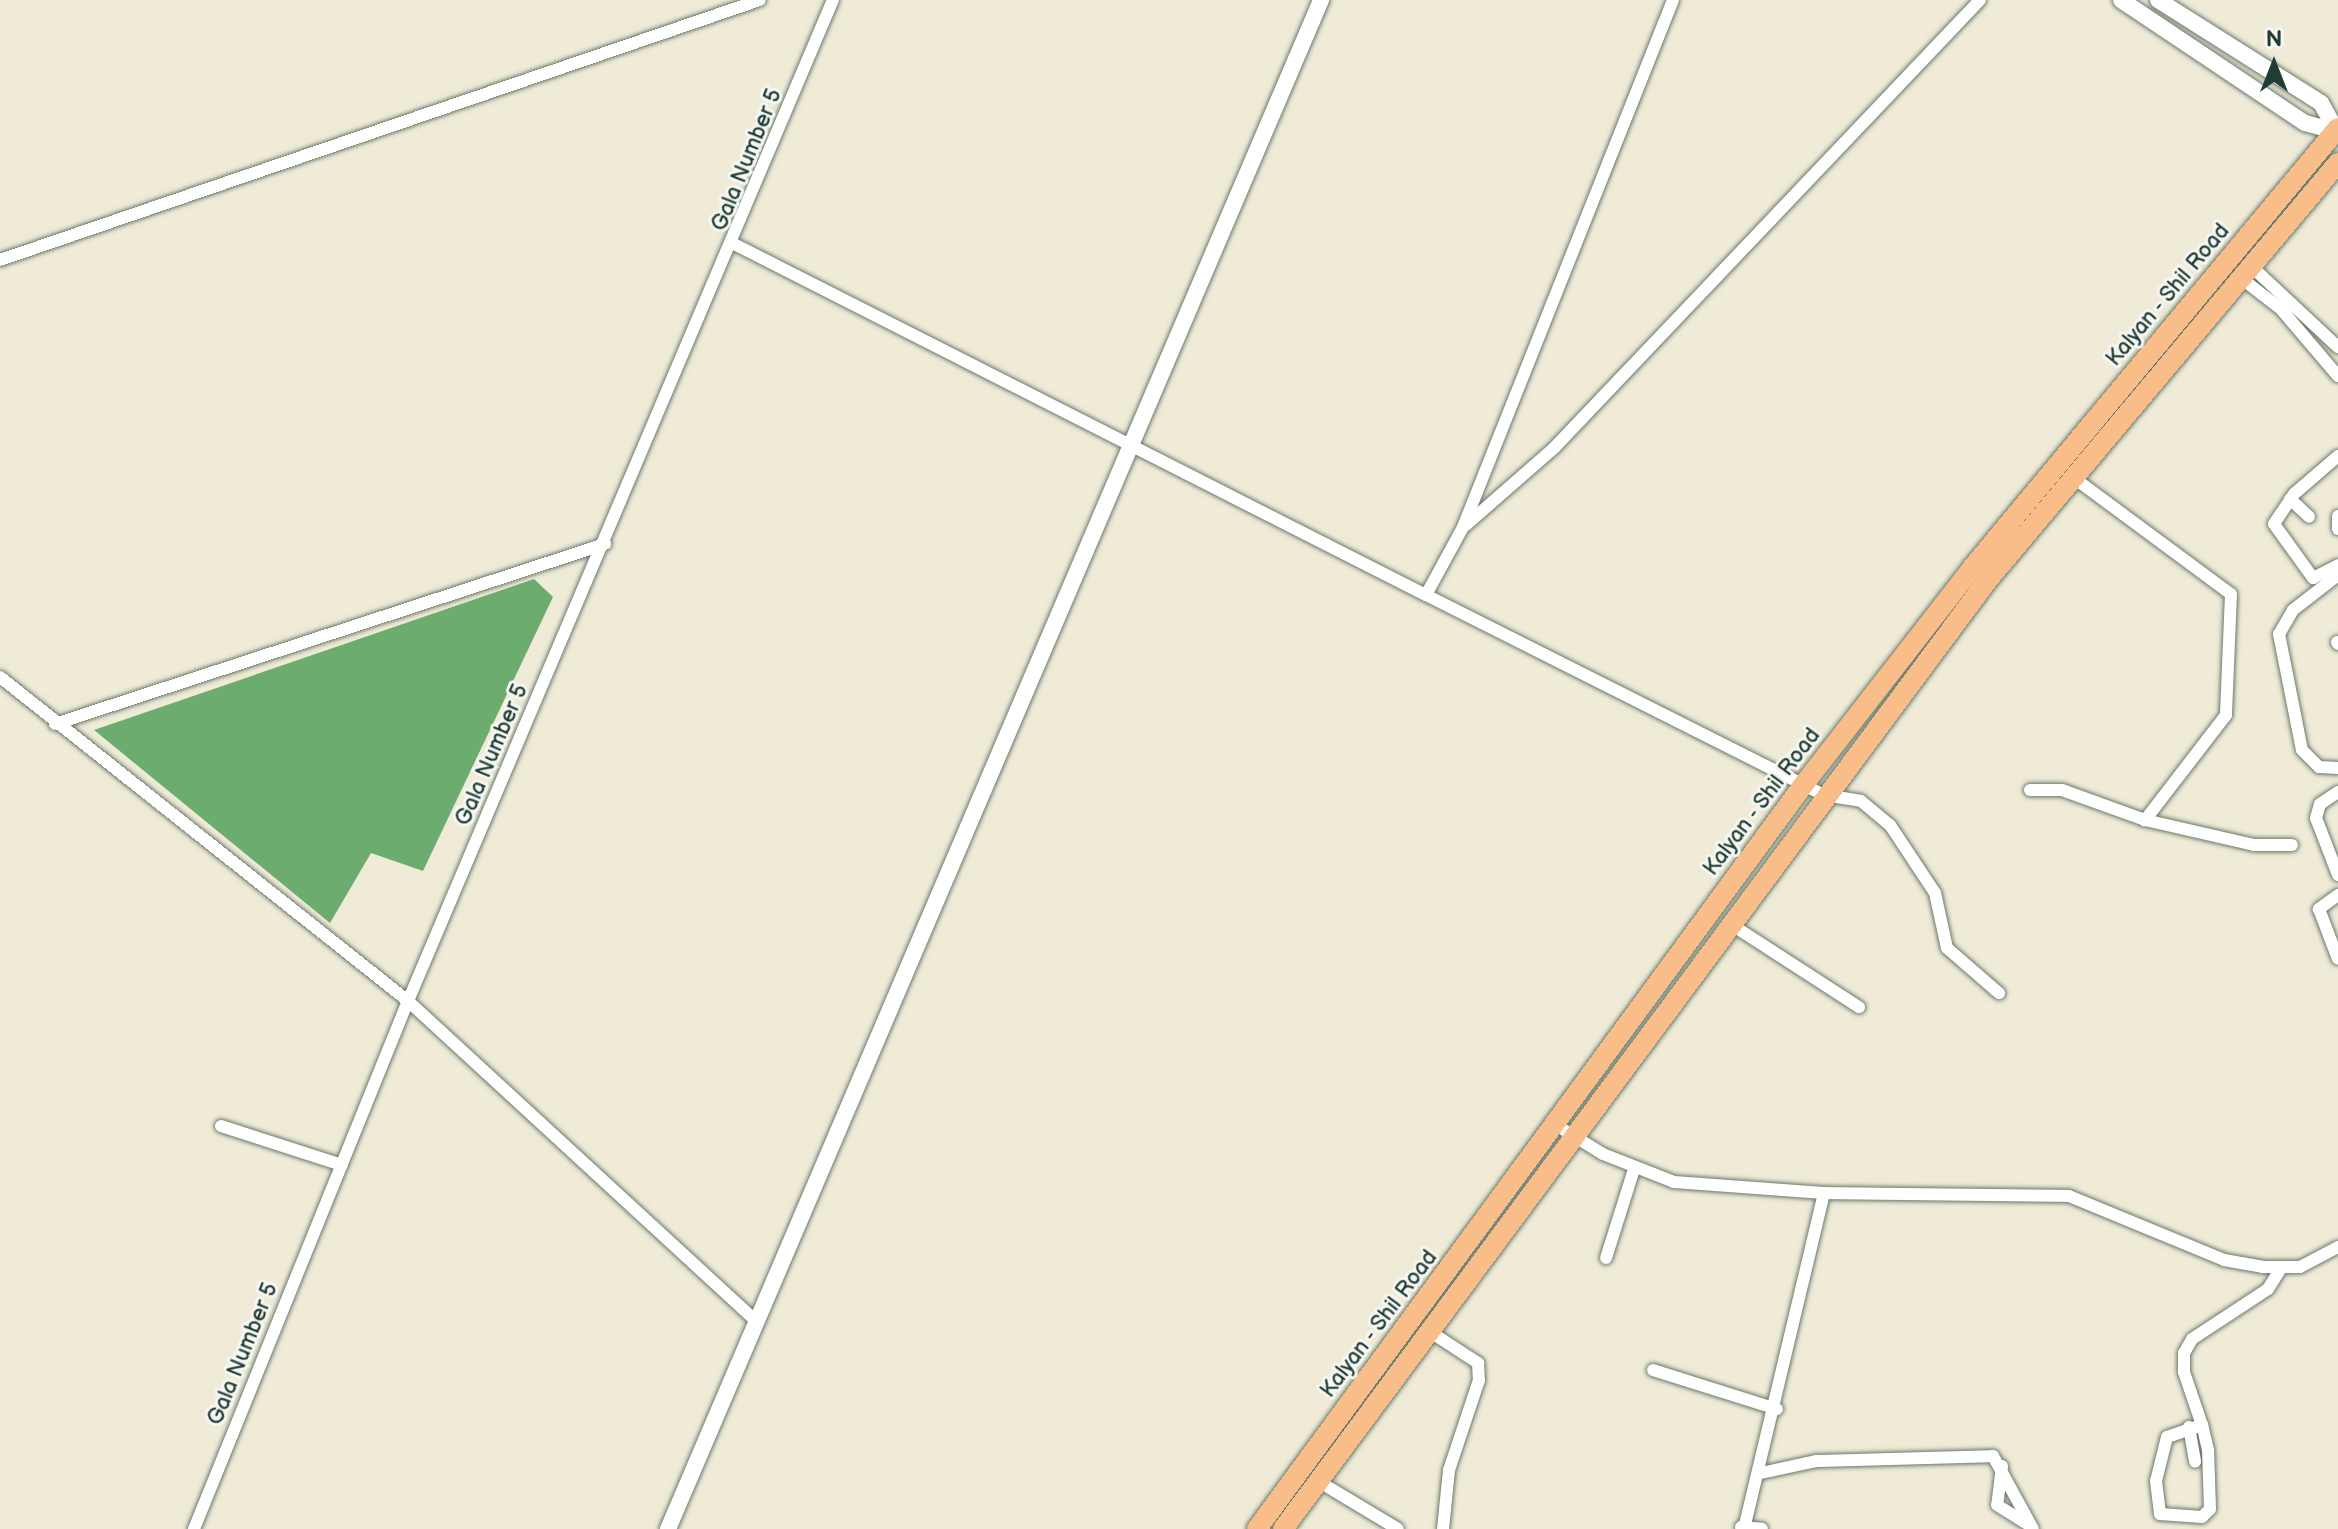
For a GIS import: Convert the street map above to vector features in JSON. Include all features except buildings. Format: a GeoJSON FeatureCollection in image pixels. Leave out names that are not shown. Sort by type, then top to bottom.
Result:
{"type":"FeatureCollection","features":[{"type":"Feature","properties":{"kind":"main road","name":"Kalyan - Shil Road"},"geometry":{"type":"LineString","coordinates":[[1283,1529],[1429,1331],[1804,784],[1972,568],[2337,131]]}},
{"type":"Feature","properties":{"kind":"main road","name":"Kalyan - Shil Road"},"geometry":{"type":"LineString","coordinates":[[1257,1529],[1729,923],[1824,795],[2074,478],[2338,163]]}},
{"type":"Feature","properties":{"kind":"street"},"geometry":{"type":"LineString","coordinates":[[0,260],[760,0]]}},
{"type":"Feature","properties":{"kind":"street","name":"Gala Number 5"},"geometry":{"type":"LineString","coordinates":[[194,1529],[408,1001],[734,244],[833,0]]}},
{"type":"Feature","properties":{"kind":"street"},"geometry":{"type":"LineString","coordinates":[[668,1529],[1321,0]]}},
{"type":"Feature","properties":{"kind":"street"},"geometry":{"type":"LineString","coordinates":[[1426,595],[1463,527],[1673,0]]}},
{"type":"Feature","properties":{"kind":"street"},"geometry":{"type":"LineString","coordinates":[[1463,527],[1554,448],[1980,0]]}},
{"type":"Feature","properties":{"kind":"street"},"geometry":{"type":"LineString","coordinates":[[2121,0],[2305,123],[2337,131]]}},
{"type":"Feature","properties":{"kind":"street"},"geometry":{"type":"LineString","coordinates":[[2158,0],[2321,103],[2337,131]]}},
{"type":"Feature","properties":{"kind":"street"},"geometry":{"type":"LineString","coordinates":[[734,244],[1129,449],[1824,795],[1861,801],[1890,825],[1935,893],[1947,948],[1999,993]]}},
{"type":"Feature","properties":{"kind":"street"},"geometry":{"type":"LineString","coordinates":[[2246,272],[2338,347]]}},
{"type":"Feature","properties":{"kind":"street"},"geometry":{"type":"LineString","coordinates":[[2246,272],[2338,376]]}},
{"type":"Feature","properties":{"kind":"street"},"geometry":{"type":"LineString","coordinates":[[2338,456],[2290,499],[2275,520],[2276,535],[2315,579],[2338,565]]}},
{"type":"Feature","properties":{"kind":"street"},"geometry":{"type":"LineString","coordinates":[[2074,478],[2231,594],[2226,715],[2145,820]]}},
{"type":"Feature","properties":{"kind":"street"},"geometry":{"type":"LineString","coordinates":[[2290,499],[2309,517]]}},
{"type":"Feature","properties":{"kind":"street"},"geometry":{"type":"LineString","coordinates":[[2338,516],[2338,529]]}},
{"type":"Feature","properties":{"kind":"street"},"geometry":{"type":"LineString","coordinates":[[55,724],[605,544]]}},
{"type":"Feature","properties":{"kind":"street"},"geometry":{"type":"LineString","coordinates":[[2338,575],[2293,610],[2279,634],[2302,750],[2319,767],[2338,768]]}},
{"type":"Feature","properties":{"kind":"street"},"geometry":{"type":"LineString","coordinates":[[0,677],[55,724],[408,1001],[755,1320]]}},
{"type":"Feature","properties":{"kind":"street"},"geometry":{"type":"LineString","coordinates":[[2030,790],[2062,790],[2145,820],[2254,845],[2292,845]]}},
{"type":"Feature","properties":{"kind":"street"},"geometry":{"type":"LineString","coordinates":[[2338,792],[2320,804],[2316,818],[2338,875]]}},
{"type":"Feature","properties":{"kind":"street"},"geometry":{"type":"LineString","coordinates":[[2338,895],[2319,909],[2338,959]]}},
{"type":"Feature","properties":{"kind":"street"},"geometry":{"type":"LineString","coordinates":[[1729,923],[1859,1007]]}},
{"type":"Feature","properties":{"kind":"street"},"geometry":{"type":"LineString","coordinates":[[221,1126],[342,1165]]}},
{"type":"Feature","properties":{"kind":"street"},"geometry":{"type":"LineString","coordinates":[[1564,1131],[1634,1169],[1709,1188],[1824,1193],[2069,1196],[2224,1260],[2281,1268],[2338,1247]]}},
{"type":"Feature","properties":{"kind":"street"},"geometry":{"type":"LineString","coordinates":[[1606,1258],[1634,1169]]}},
{"type":"Feature","properties":{"kind":"street"},"geometry":{"type":"LineString","coordinates":[[1762,1529],[1742,1527],[1761,1473],[1777,1409],[1824,1193]]}},
{"type":"Feature","properties":{"kind":"street"},"geometry":{"type":"LineString","coordinates":[[2196,1426],[2167,1437],[2156,1481],[2160,1514],[2202,1517],[2210,1509],[2184,1353],[2192,1339],[2268,1289],[2281,1268]]}},
{"type":"Feature","properties":{"kind":"street"},"geometry":{"type":"LineString","coordinates":[[1429,1331],[1478,1363],[1479,1380],[1449,1470],[1443,1529]]}},
{"type":"Feature","properties":{"kind":"street"},"geometry":{"type":"LineString","coordinates":[[1653,1370],[1777,1409]]}},
{"type":"Feature","properties":{"kind":"street"},"geometry":{"type":"LineString","coordinates":[[2195,1461],[2196,1426]]}},
{"type":"Feature","properties":{"kind":"street"},"geometry":{"type":"LineString","coordinates":[[1761,1473],[1816,1461],[1980,1455],[2002,1466],[2032,1528]]}},
{"type":"Feature","properties":{"kind":"street"},"geometry":{"type":"LineString","coordinates":[[2002,1466],[1997,1505],[2032,1528]]}},
{"type":"Feature","properties":{"kind":"street"},"geometry":{"type":"LineString","coordinates":[[1318,1481],[1398,1529]]}},
{"type":"Feature","properties":{"kind":"green space"},"geometry":{"type":"Polygon","coordinates":[[[534,579],[553,597],[423,871],[371,853],[330,923],[94,730],[534,579]]]}}]}
